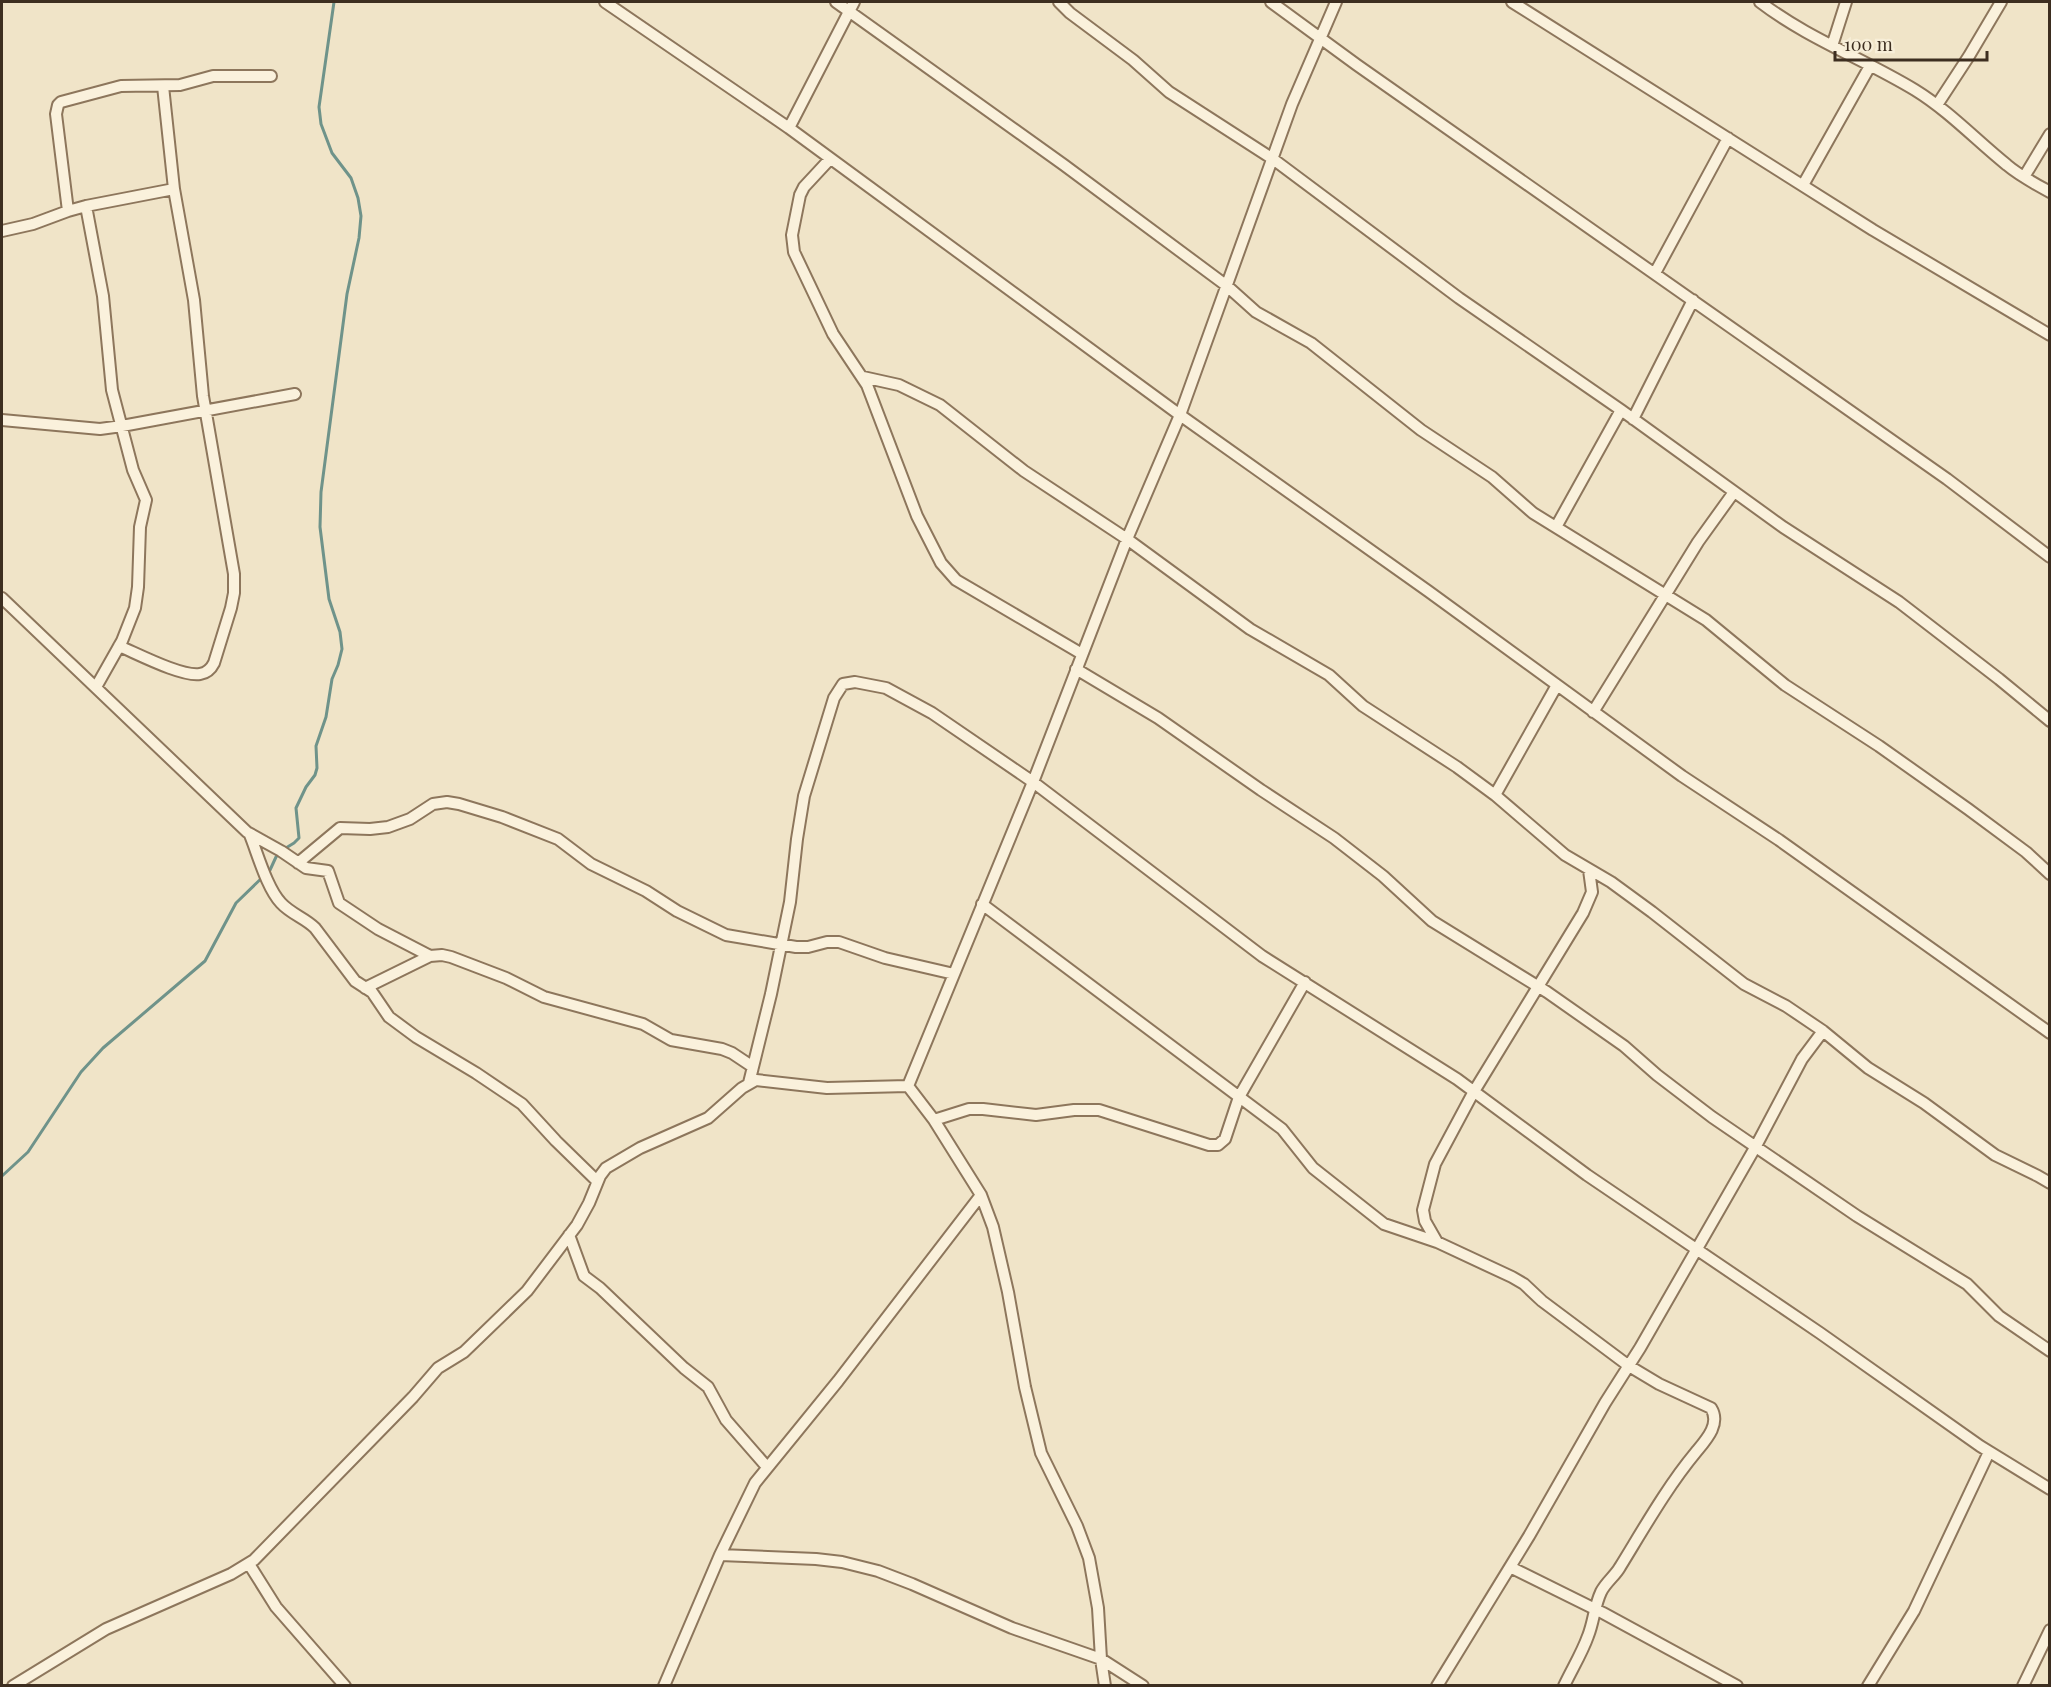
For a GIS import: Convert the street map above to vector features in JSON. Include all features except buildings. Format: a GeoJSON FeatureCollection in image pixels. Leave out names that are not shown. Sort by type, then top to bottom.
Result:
{"type":"FeatureCollection","features":[{"type":"Feature","properties":{"kind":"street"},"geometry":{"type":"LineString","coordinates":[[605,2],[789,128],[1180,415],[1682,776],[1779,840],[2049,1034]]}},
{"type":"Feature","properties":{"kind":"street"},"geometry":{"type":"LineString","coordinates":[[837,2],[852,6],[1227,286],[1256,312],[1311,343],[1421,430],[1492,477],[1522,504],[1724,633],[1765,669],[1801,696],[1879,746],[1983,820],[2025,852],[2049,874]]}},
{"type":"Feature","properties":{"kind":"street"},"geometry":{"type":"LineString","coordinates":[[1059,2],[1169,92],[1273,159],[1459,298],[1621,410],[1783,527],[1899,602],[1999,679],[2049,721]]}},
{"type":"Feature","properties":{"kind":"street"},"geometry":{"type":"LineString","coordinates":[[1271,2],[1320,39],[1947,479],[2049,557]]}},
{"type":"Feature","properties":{"kind":"street"},"geometry":{"type":"LineString","coordinates":[[908,1086],[1033,782],[1127,539],[1180,415],[1292,104],[1336,2]]}},
{"type":"Feature","properties":{"kind":"street"},"geometry":{"type":"LineString","coordinates":[[1512,2],[1873,230],[2049,335]]}},
{"type":"Feature","properties":{"kind":"street"},"geometry":{"type":"LineString","coordinates":[[1760,2],[1783,18],[1915,90],[1937,105],[2006,165],[2049,192]]}},
{"type":"Feature","properties":{"kind":"street"},"geometry":{"type":"LineString","coordinates":[[1832,45],[1846,2]]}},
{"type":"Feature","properties":{"kind":"street"},"geometry":{"type":"LineString","coordinates":[[1937,105],[2001,2]]}},
{"type":"Feature","properties":{"kind":"street"},"geometry":{"type":"LineString","coordinates":[[789,128],[852,6]]}},
{"type":"Feature","properties":{"kind":"street"},"geometry":{"type":"LineString","coordinates":[[1803,185],[1870,66]]}},
{"type":"Feature","properties":{"kind":"street"},"geometry":{"type":"LineString","coordinates":[[68,211],[56,114],[61,102],[131,85],[180,85],[213,76],[271,76]]}},
{"type":"Feature","properties":{"kind":"street"},"geometry":{"type":"LineString","coordinates":[[119,646],[190,674],[206,673],[214,663],[231,608],[235,583],[206,410],[194,300],[174,189],[163,86]]}},
{"type":"Feature","properties":{"kind":"street"},"geometry":{"type":"LineString","coordinates":[[2024,177],[2049,134]]}},
{"type":"Feature","properties":{"kind":"street"},"geometry":{"type":"LineString","coordinates":[[1654,273],[1728,138]]}},
{"type":"Feature","properties":{"kind":"street"},"geometry":{"type":"LineString","coordinates":[[830,159],[801,191],[792,244],[799,265],[833,334],[846,357],[863,377],[910,501],[945,568],[956,580],[1082,654]]}},
{"type":"Feature","properties":{"kind":"street"},"geometry":{"type":"LineString","coordinates":[[2,231],[33,224],[86,206],[174,189]]}},
{"type":"Feature","properties":{"kind":"street"},"geometry":{"type":"LineString","coordinates":[[86,206],[103,296],[112,390],[133,470],[143,491],[146,506],[140,527],[135,608],[129,626],[96,687]]}},
{"type":"Feature","properties":{"kind":"street"},"geometry":{"type":"LineString","coordinates":[[1633,419],[1693,300]]}},
{"type":"Feature","properties":{"kind":"street"},"geometry":{"type":"LineString","coordinates":[[863,377],[898,385],[933,401],[1024,471],[1127,539],[1250,629],[1329,675],[1363,706],[1495,795],[1564,855],[1611,882],[1744,984],[1786,1005],[1869,1068],[1924,1103],[1995,1155],[2049,1183]]}},
{"type":"Feature","properties":{"kind":"street"},"geometry":{"type":"LineString","coordinates":[[2,420],[100,429],[295,394]]}},
{"type":"Feature","properties":{"kind":"street"},"geometry":{"type":"LineString","coordinates":[[1556,527],[1621,410]]}},
{"type":"Feature","properties":{"kind":"street"},"geometry":{"type":"LineString","coordinates":[[1593,712],[1698,542],[1734,492]]}},
{"type":"Feature","properties":{"kind":"street"},"geometry":{"type":"LineString","coordinates":[[2,598],[250,835],[306,868],[328,871],[339,903],[378,929],[430,956]]}},
{"type":"Feature","properties":{"kind":"street"},"geometry":{"type":"LineString","coordinates":[[1076,669],[1158,718],[1334,838],[1383,876],[1432,921],[1539,988],[1624,1046],[1712,1117],[1866,1222],[1967,1284],[1999,1316],[2049,1351]]}},
{"type":"Feature","properties":{"kind":"street"},"geometry":{"type":"LineString","coordinates":[[749,1083],[790,902],[804,796],[834,698],[843,684],[855,681],[886,688],[932,713],[1033,782],[1244,943],[1457,1079],[1587,1175],[1697,1248],[1989,1452],[2049,1489]]}},
{"type":"Feature","properties":{"kind":"street"},"geometry":{"type":"LineString","coordinates":[[1495,795],[1557,685]]}},
{"type":"Feature","properties":{"kind":"street"},"geometry":{"type":"LineString","coordinates":[[298,862],[340,828],[388,827],[410,819],[433,804],[447,802],[459,804],[502,817],[558,839],[591,864],[726,935],[781,945],[808,947],[827,942],[839,942],[885,958],[954,974]]}},
{"type":"Feature","properties":{"kind":"street"},"geometry":{"type":"LineString","coordinates":[[250,835],[275,896],[287,909],[308,920],[355,981],[372,992],[392,1020],[522,1104],[556,1142],[597,1181]]}},
{"type":"Feature","properties":{"kind":"street"},"geometry":{"type":"LineString","coordinates":[[1437,1242],[1423,1216],[1424,1203],[1435,1164],[1473,1093],[1539,988],[1587,905],[1592,887],[1589,870]]}},
{"type":"Feature","properties":{"kind":"street"},"geometry":{"type":"LineString","coordinates":[[982,904],[1282,1130],[1313,1168],[1384,1224],[1437,1242],[1524,1284],[1542,1301],[1629,1366],[1659,1384],[1706,1404],[1714,1412],[1715,1419],[1708,1437],[1674,1480],[1620,1568],[1606,1583],[1594,1608],[1587,1640],[1564,1686]]}},
{"type":"Feature","properties":{"kind":"street"},"geometry":{"type":"LineString","coordinates":[[365,988],[430,956],[452,957],[506,978],[544,997],[643,1024],[671,1040],[722,1049],[753,1067]]}},
{"type":"Feature","properties":{"kind":"street"},"geometry":{"type":"LineString","coordinates":[[934,1120],[969,1109],[1035,1115],[1085,1109],[1099,1110],[1214,1146],[1225,1139],[1239,1097],[1305,982]]}},
{"type":"Feature","properties":{"kind":"street"},"geometry":{"type":"LineString","coordinates":[[1437,1686],[1510,1567],[1605,1402],[1629,1366],[1756,1146],[1803,1059],[1822,1031]]}},
{"type":"Feature","properties":{"kind":"street"},"geometry":{"type":"LineString","coordinates":[[14,1686],[106,1629],[249,1564],[365,1448],[438,1368],[464,1352],[527,1291],[569,1235],[589,1203],[597,1181],[606,1168],[626,1155],[715,1114],[749,1083],[756,1080],[826,1088],[908,1086]]}},
{"type":"Feature","properties":{"kind":"street"},"geometry":{"type":"LineString","coordinates":[[908,1086],[934,1120],[981,1195],[993,1227],[1041,1453],[1077,1526],[1089,1558],[1098,1608],[1105,1686]]}},
{"type":"Feature","properties":{"kind":"street"},"geometry":{"type":"LineString","coordinates":[[664,1686],[720,1555],[755,1483],[838,1381],[981,1195]]}},
{"type":"Feature","properties":{"kind":"street"},"geometry":{"type":"LineString","coordinates":[[569,1235],[584,1276],[600,1288],[684,1368],[708,1387],[726,1420],[767,1467]]}},
{"type":"Feature","properties":{"kind":"street"},"geometry":{"type":"LineString","coordinates":[[1868,1686],[1914,1611],[1989,1452]]}},
{"type":"Feature","properties":{"kind":"street"},"geometry":{"type":"LineString","coordinates":[[720,1555],[816,1559],[842,1562],[878,1571],[1011,1628],[1101,1659],[1143,1686]]}},
{"type":"Feature","properties":{"kind":"street"},"geometry":{"type":"LineString","coordinates":[[249,1564],[276,1607],[345,1686]]}},
{"type":"Feature","properties":{"kind":"street"},"geometry":{"type":"LineString","coordinates":[[1510,1567],[1594,1608],[1715,1681],[1737,1686]]}},
{"type":"Feature","properties":{"kind":"street"},"geometry":{"type":"LineString","coordinates":[[2023,1686],[2049,1630]]}},
{"type":"Feature","properties":{"kind":"waterway"},"geometry":{"type":"LineString","coordinates":[[2,1176],[28,1152],[81,1072],[103,1048],[205,961],[236,903],[270,870],[281,851],[299,838],[296,808],[306,787],[315,775],[316,746],[326,717],[332,679],[342,649],[340,632],[329,599],[320,527],[321,492],[347,294],[359,238],[361,216],[351,178],[332,153],[321,124],[319,107],[334,2]]}}]}
